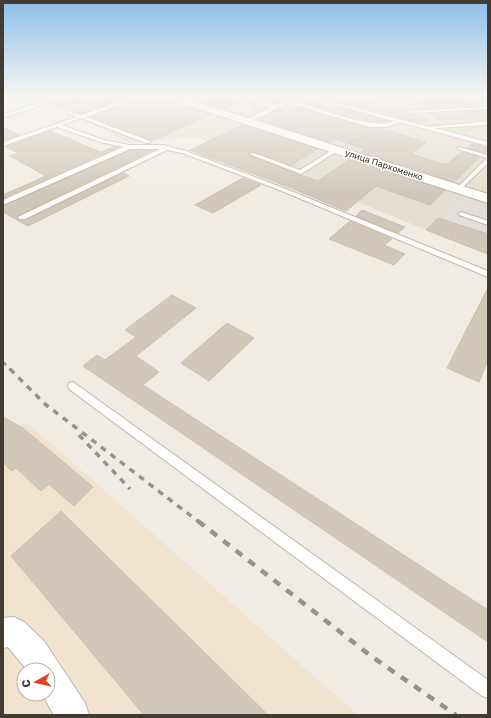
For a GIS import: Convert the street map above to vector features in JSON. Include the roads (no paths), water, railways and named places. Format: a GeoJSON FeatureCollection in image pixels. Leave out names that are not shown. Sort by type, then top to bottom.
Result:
{"type":"FeatureCollection","features":[{"type":"Feature","properties":{"kind":"street","name":"улица Пархоменко"},"geometry":{"type":"LineString","coordinates":[[270,129],[488,199]]}},
{"type":"Feature","properties":{"kind":"street"},"geometry":{"type":"LineString","coordinates":[[3,633],[14,632],[34,652],[40,662]]}},
{"type":"Feature","properties":{"kind":"street"},"geometry":{"type":"LineString","coordinates":[[56,688],[73,715]]}},
{"type":"Feature","properties":{"kind":"lane"},"geometry":{"type":"LineString","coordinates":[[3,144],[46,129]]}},
{"type":"Feature","properties":{"kind":"lane"},"geometry":{"type":"LineString","coordinates":[[66,129],[102,141],[129,147],[167,148],[184,152],[280,188],[488,274]]}},
{"type":"Feature","properties":{"kind":"lane"},"geometry":{"type":"LineString","coordinates":[[113,129],[148,142]]}},
{"type":"Feature","properties":{"kind":"lane"},"geometry":{"type":"LineString","coordinates":[[427,129],[488,144]]}},
{"type":"Feature","properties":{"kind":"lane"},"geometry":{"type":"LineString","coordinates":[[3,203],[129,147]]}},
{"type":"Feature","properties":{"kind":"lane"},"geometry":{"type":"LineString","coordinates":[[22,217],[167,148]]}},
{"type":"Feature","properties":{"kind":"lane"},"geometry":{"type":"LineString","coordinates":[[460,148],[488,157]]}},
{"type":"Feature","properties":{"kind":"lane"},"geometry":{"type":"LineString","coordinates":[[252,154],[301,172],[336,150]]}},
{"type":"Feature","properties":{"kind":"lane"},"geometry":{"type":"LineString","coordinates":[[458,190],[488,160]]}},
{"type":"Feature","properties":{"kind":"lane"},"geometry":{"type":"LineString","coordinates":[[461,214],[488,223]]}},
{"type":"Feature","properties":{"kind":"lane"},"geometry":{"type":"LineString","coordinates":[[73,386],[488,690]]}},
{"type":"Feature","properties":{"kind":"railway"},"geometry":{"type":"LineString","coordinates":[[3,362],[45,404],[199,522]]}},
{"type":"Feature","properties":{"kind":"railway"},"geometry":{"type":"LineString","coordinates":[[79,435],[130,489]]}},
{"type":"Feature","properties":{"kind":"railway"},"geometry":{"type":"LineString","coordinates":[[198,521],[371,656],[456,715]]}}]}
